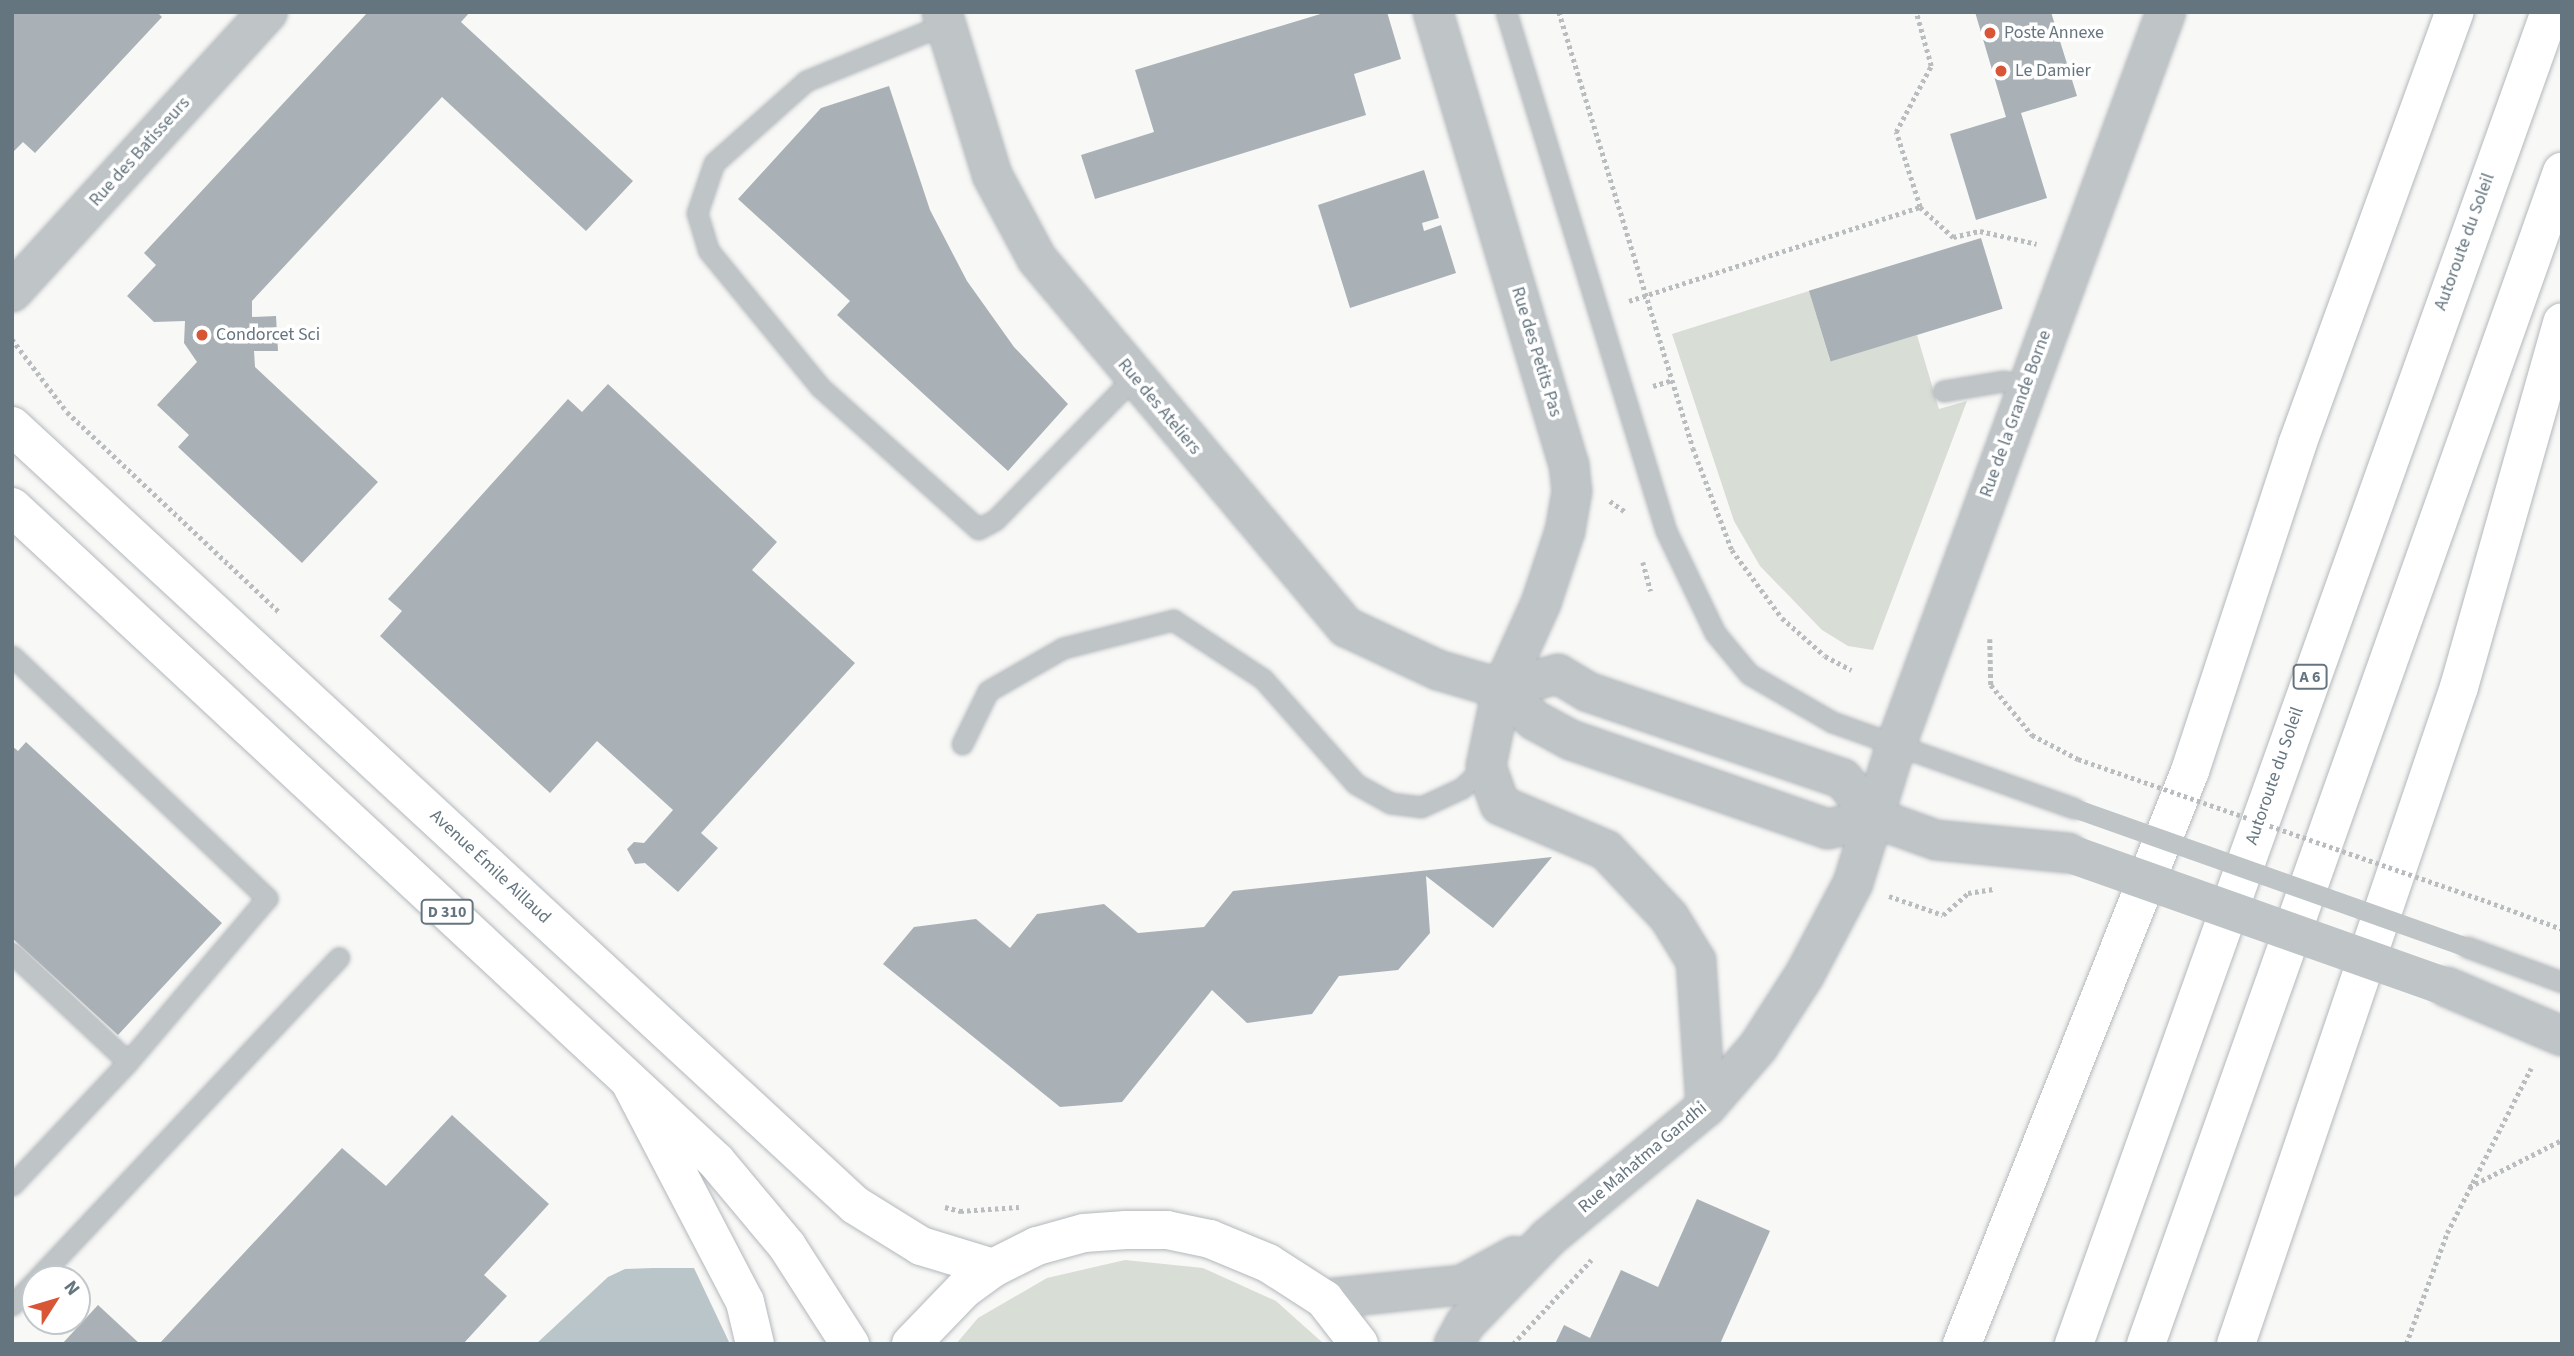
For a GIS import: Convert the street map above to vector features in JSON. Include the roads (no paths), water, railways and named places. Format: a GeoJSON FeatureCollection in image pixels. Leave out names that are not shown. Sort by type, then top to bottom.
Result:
{"type":"FeatureCollection","features":[{"type":"Feature","properties":{"kind":"main road"},"geometry":{"type":"LineString","coordinates":[[1962,1344],[2190,771],[2297,445],[2455,12]]}},
{"type":"Feature","properties":{"kind":"main road","name":"Autoroute du Soleil"},"geometry":{"type":"LineString","coordinates":[[2074,1344],[2420,365],[2550,12]]}},
{"type":"Feature","properties":{"kind":"main road"},"geometry":{"type":"LineString","coordinates":[[2146,1344],[2562,172]]}},
{"type":"Feature","properties":{"kind":"main road"},"geometry":{"type":"LineString","coordinates":[[2236,1344],[2459,687],[2562,322]]}},
{"type":"Feature","properties":{"kind":"main road","name":"Avenue Émile Aillaud"},"geometry":{"type":"LineString","coordinates":[[12,426],[855,1205],[921,1246],[993,1268]]}},
{"type":"Feature","properties":{"kind":"main road","name":"D 310"},"geometry":{"type":"LineString","coordinates":[[12,507],[725,1171],[787,1246],[850,1344]]}},
{"type":"Feature","properties":{"kind":"main road"},"geometry":{"type":"LineString","coordinates":[[630,1082],[745,1302],[755,1344]]}},
{"type":"Feature","properties":{"kind":"main road"},"geometry":{"type":"LineString","coordinates":[[911,1344],[963,1290],[993,1268],[1037,1246],[1084,1233],[1167,1230],[1210,1239],[1268,1263],[1324,1299],[1359,1344]]}},
{"type":"Feature","properties":{"kind":"street","name":"Rue des Batisseurs"},"geometry":{"type":"LineString","coordinates":[[12,292],[268,12]]}},
{"type":"Feature","properties":{"kind":"street","name":"Rue des Petits Pas"},"geometry":{"type":"LineString","coordinates":[[1433,12],[1569,464],[1573,491],[1565,531],[1541,603],[1502,689],[1486,766]]}},
{"type":"Feature","properties":{"kind":"street","name":"Rue de la Grande Borne"},"geometry":{"type":"LineString","coordinates":[[1875,818],[1896,745],[2166,12]]}},
{"type":"Feature","properties":{"kind":"street","name":"Rue des Ateliers"},"geometry":{"type":"LineString","coordinates":[[944,18],[992,175],[1010,212],[1045,270],[1133,377],[1346,628],[1438,670],[1502,689]]}},
{"type":"Feature","properties":{"kind":"street"},"geometry":{"type":"LineString","coordinates":[[1502,689],[1558,674],[1588,692],[1843,779],[1875,818],[1936,840],[2068,853],[2447,987],[2562,1035]]}},
{"type":"Feature","properties":{"kind":"street"},"geometry":{"type":"LineString","coordinates":[[1502,689],[1534,720],[1572,740],[1782,814],[1828,829],[1875,818]]}},
{"type":"Feature","properties":{"kind":"street"},"geometry":{"type":"LineString","coordinates":[[1486,766],[1500,805],[1606,850],[1670,917],[1696,961],[1706,1107]]}},
{"type":"Feature","properties":{"kind":"street","name":"Rue Mahatma Gandhi"},"geometry":{"type":"LineString","coordinates":[[1454,1344],[1465,1324],[1548,1238],[1706,1107],[1758,1047],[1805,974],[1853,883],[1875,818]]}},
{"type":"Feature","properties":{"kind":"street","name":"Rue Mahatma Gandhi"},"geometry":{"type":"LineString","coordinates":[[1324,1299],[1462,1284],[1548,1238]]}},
{"type":"Feature","properties":{"kind":"lane"},"geometry":{"type":"LineString","coordinates":[[1506,12],[1666,531],[1698,604],[1749,674],[1832,722],[2562,982]]}},
{"type":"Feature","properties":{"kind":"lane"},"geometry":{"type":"LineString","coordinates":[[944,18],[806,81],[714,163],[697,213],[708,250],[820,387],[978,528],[995,520],[1133,377]]}},
{"type":"Feature","properties":{"kind":"lane"},"geometry":{"type":"LineString","coordinates":[[1943,391],[2004,381],[2025,389]]}},
{"type":"Feature","properties":{"kind":"lane"},"geometry":{"type":"LineString","coordinates":[[962,744],[988,691],[1063,648],[1173,620],[1263,679],[1356,784],[1390,803],[1421,807],[1462,788],[1486,766]]}},
{"type":"Feature","properties":{"kind":"lane"},"geometry":{"type":"LineString","coordinates":[[12,656],[267,898],[128,1062],[12,1185]]}},
{"type":"Feature","properties":{"kind":"lane"},"geometry":{"type":"LineString","coordinates":[[12,953],[128,1062]]}},
{"type":"Feature","properties":{"kind":"lane"},"geometry":{"type":"LineString","coordinates":[[50,1265],[340,957]]}},
{"type":"Feature","properties":{"kind":"place","name":"Poste Annexe"},"geometry":{"type":"Point","coordinates":[1990,33]}},
{"type":"Feature","properties":{"kind":"place","name":"Le Damier"},"geometry":{"type":"Point","coordinates":[2001,71]}},
{"type":"Feature","properties":{"kind":"place","name":"Condorcet Sci"},"geometry":{"type":"Point","coordinates":[202,335]}}]}
